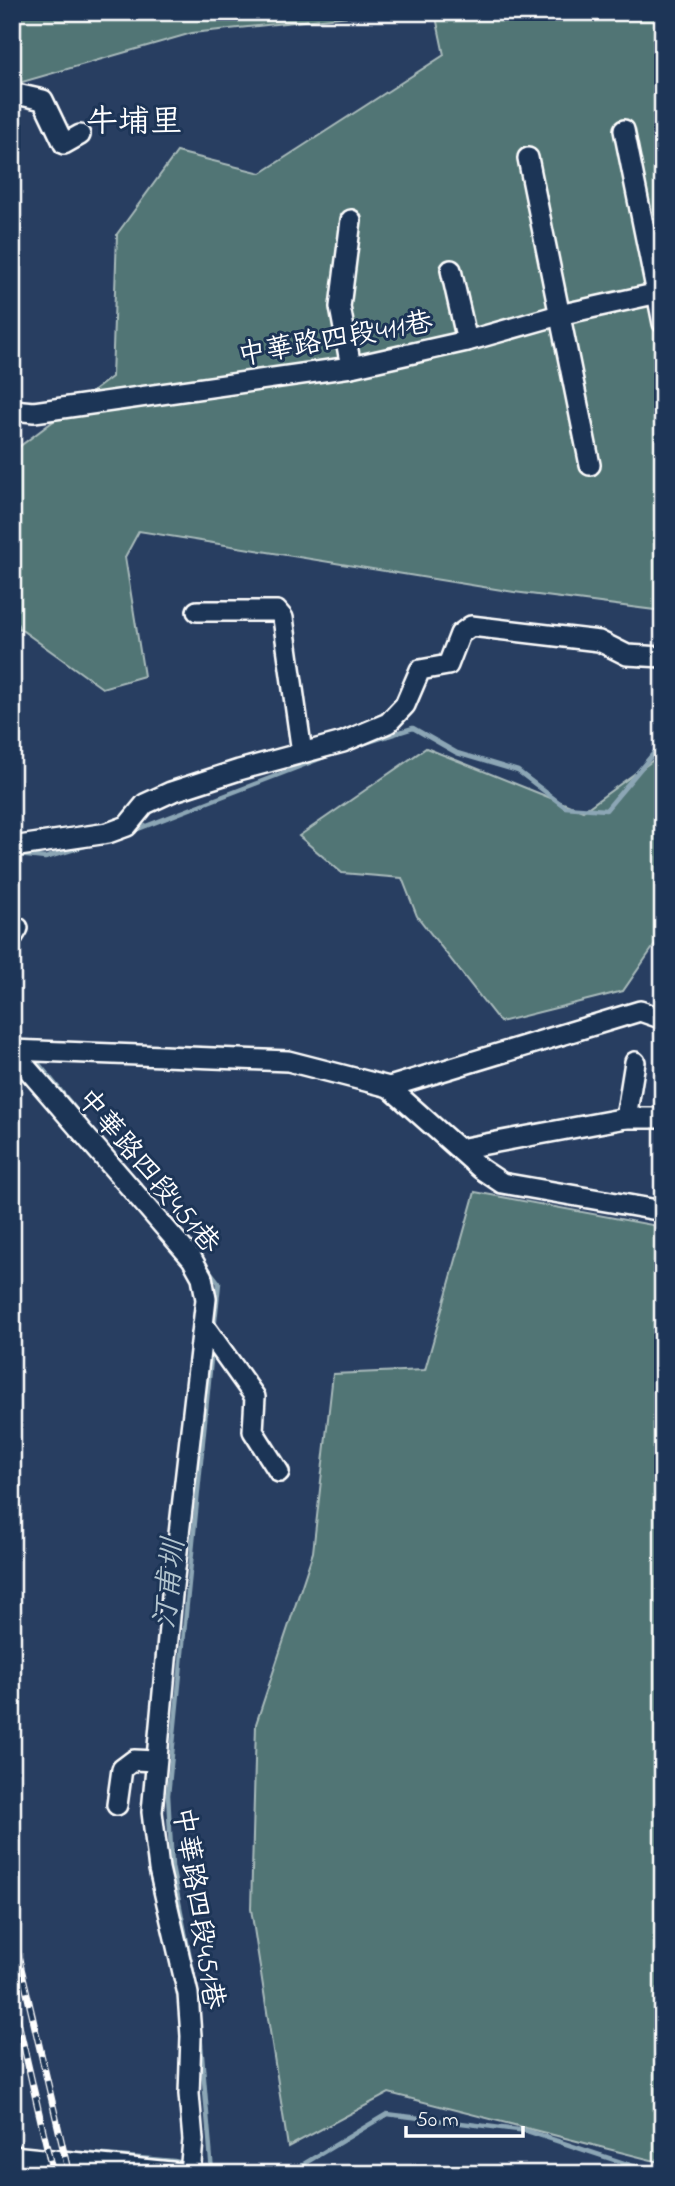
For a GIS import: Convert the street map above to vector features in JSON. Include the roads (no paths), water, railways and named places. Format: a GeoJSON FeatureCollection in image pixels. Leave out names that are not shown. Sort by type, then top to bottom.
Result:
{"type":"FeatureCollection","features":[{"type":"Feature","properties":{"kind":"lane"},"geometry":{"type":"LineString","coordinates":[[12,93],[43,100],[64,144],[80,135]]}},
{"type":"Feature","properties":{"kind":"lane"},"geometry":{"type":"LineString","coordinates":[[624,130],[663,323]]}},
{"type":"Feature","properties":{"kind":"lane"},"geometry":{"type":"LineString","coordinates":[[528,158],[590,465]]}},
{"type":"Feature","properties":{"kind":"lane"},"geometry":{"type":"LineString","coordinates":[[351,220],[340,307],[351,367]]}},
{"type":"Feature","properties":{"kind":"lane"},"geometry":{"type":"LineString","coordinates":[[451,270],[467,341]]}},
{"type":"Feature","properties":{"kind":"lane","name":"中華路四段411巷"},"geometry":{"type":"LineString","coordinates":[[12,410],[34,412],[351,367],[659,293]]}},
{"type":"Feature","properties":{"kind":"lane"},"geometry":{"type":"LineString","coordinates":[[197,611],[277,611],[283,618],[302,753]]}},
{"type":"Feature","properties":{"kind":"lane"},"geometry":{"type":"LineString","coordinates":[[12,847],[108,832],[127,826],[145,804],[171,792],[343,742],[388,723],[405,705],[420,670],[448,665],[460,634],[471,626],[599,641],[627,655],[663,657]]}},
{"type":"Feature","properties":{"kind":"lane"},"geometry":{"type":"LineString","coordinates":[[389,1087],[640,1011],[662,1017]]}},
{"type":"Feature","properties":{"kind":"lane","name":"中華路四段451巷"},"geometry":{"type":"LineString","coordinates":[[12,1051],[288,1061],[389,1087],[481,1169],[502,1183],[663,1210]]}},
{"type":"Feature","properties":{"kind":"lane","name":"中華路四段451巷"},"geometry":{"type":"LineString","coordinates":[[12,1051],[192,1259],[202,1277],[206,1299],[152,1812],[159,1869],[188,1994],[191,2036],[189,2094],[193,2140],[191,2169]]}},
{"type":"Feature","properties":{"kind":"lane"},"geometry":{"type":"LineString","coordinates":[[626,1118],[635,1062]]}},
{"type":"Feature","properties":{"kind":"lane"},"geometry":{"type":"LineString","coordinates":[[458,1149],[626,1118],[663,1118]]}},
{"type":"Feature","properties":{"kind":"lane"},"geometry":{"type":"LineString","coordinates":[[203,1324],[255,1397],[253,1431],[279,1472]]}},
{"type":"Feature","properties":{"kind":"lane"},"geometry":{"type":"LineString","coordinates":[[117,1805],[122,1769],[134,1759],[156,1761]]}},
{"type":"Feature","properties":{"kind":"lane"},"geometry":{"type":"LineString","coordinates":[[12,2156],[191,2169]]}},
{"type":"Feature","properties":{"kind":"waterway"},"geometry":{"type":"LineString","coordinates":[[365,743],[413,728],[457,753],[518,771],[565,807],[606,810],[663,742]]}},
{"type":"Feature","properties":{"kind":"waterway"},"geometry":{"type":"LineString","coordinates":[[133,831],[327,756]]}},
{"type":"Feature","properties":{"kind":"waterway"},"geometry":{"type":"LineString","coordinates":[[18,855],[45,858],[88,845]]}},
{"type":"Feature","properties":{"kind":"waterway","name":"汀甫圳"},"geometry":{"type":"LineString","coordinates":[[38,1063],[86,1122]]}},
{"type":"Feature","properties":{"kind":"waterway","name":"汀甫圳"},"geometry":{"type":"LineString","coordinates":[[208,1269],[219,1283],[214,1330]]}},
{"type":"Feature","properties":{"kind":"waterway","name":"汀甫圳"},"geometry":{"type":"LineString","coordinates":[[195,1983],[172,1867],[168,1795],[212,1349]]}},
{"type":"Feature","properties":{"kind":"waterway","name":"汀甫圳"},"geometry":{"type":"LineString","coordinates":[[200,2033],[212,2172]]}},
{"type":"Feature","properties":{"kind":"waterway"},"geometry":{"type":"LineString","coordinates":[[287,2174],[387,2114],[527,2131],[657,2174]]}},
{"type":"Feature","properties":{"kind":"waterway"},"geometry":{"type":"LineString","coordinates":[[81,2153],[187,2164]]}},
{"type":"Feature","properties":{"kind":"waterway"},"geometry":{"type":"LineString","coordinates":[[195,2167],[218,2174]]}},
{"type":"Feature","properties":{"kind":"railway"},"geometry":{"type":"LineString","coordinates":[[12,1929],[69,2174]]}},
{"type":"Feature","properties":{"kind":"railway"},"geometry":{"type":"LineString","coordinates":[[12,1995],[53,2174]]}},
{"type":"Feature","properties":{"kind":"district","name":"牛埔里"},"geometry":{"type":"Point","coordinates":[134,120]}}]}
